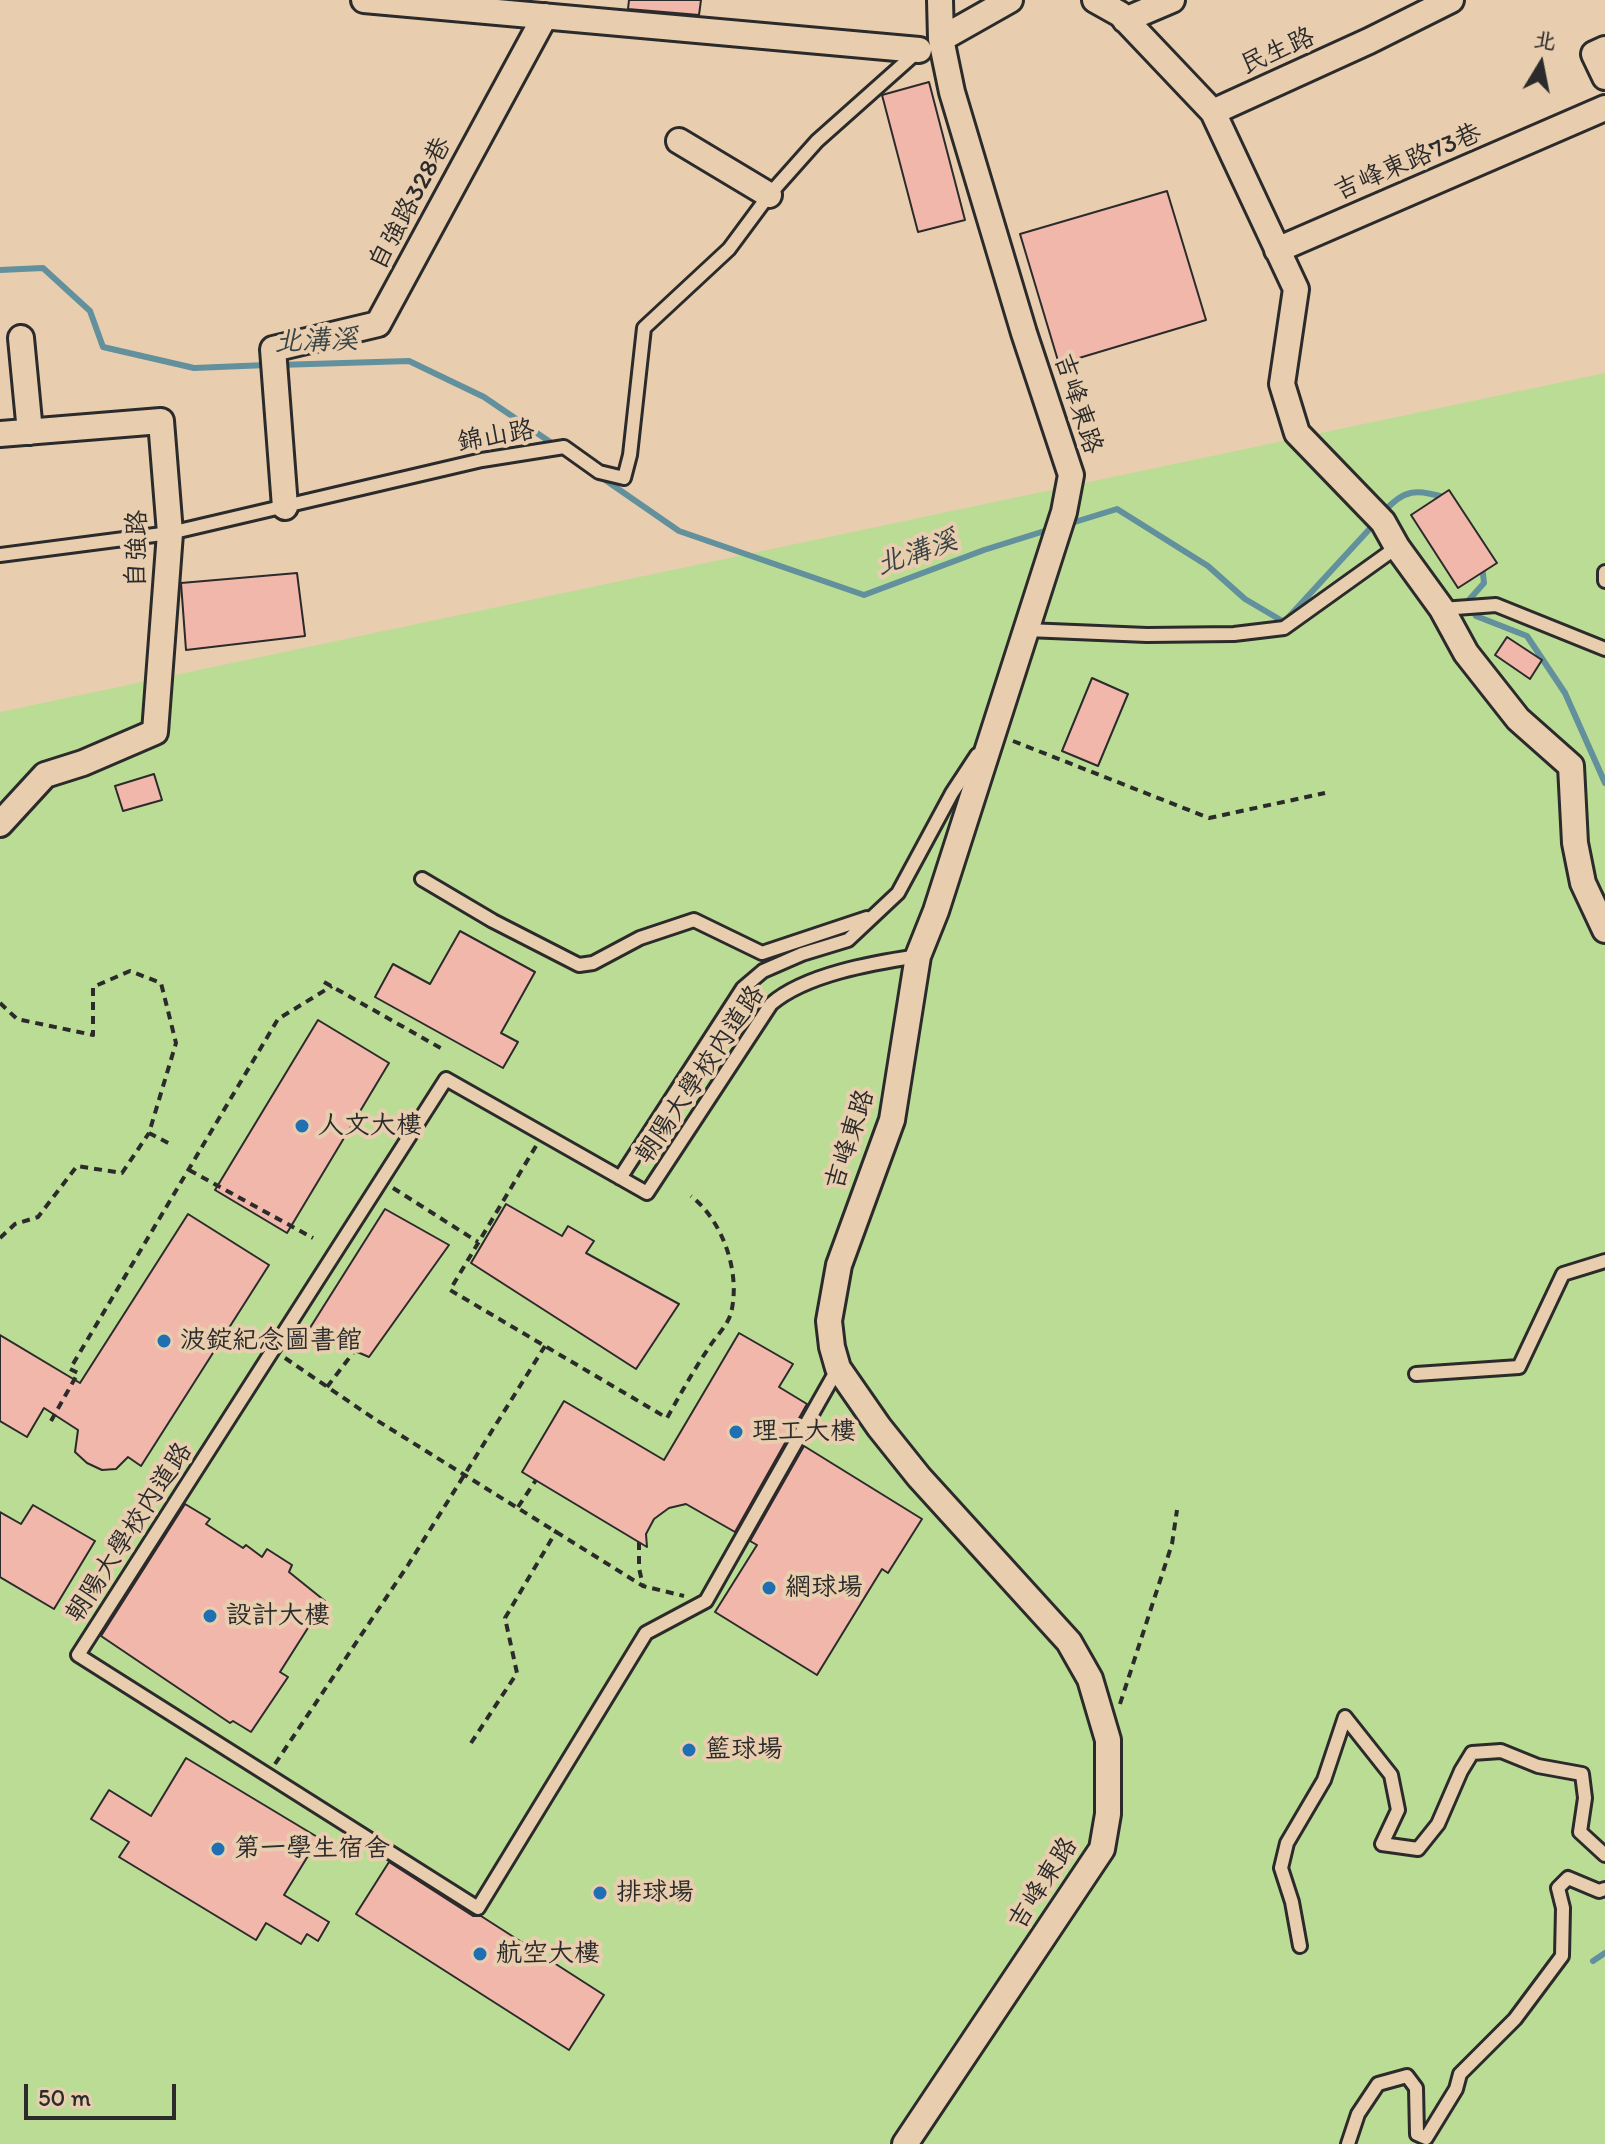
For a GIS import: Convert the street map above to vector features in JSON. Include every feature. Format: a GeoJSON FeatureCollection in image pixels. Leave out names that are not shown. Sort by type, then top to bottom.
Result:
{"type":"FeatureCollection","features":[{"type":"Feature","properties":{"kind":"street"},"geometry":{"type":"LineString","coordinates":[[364,0],[930,44],[1010,0]]}},
{"type":"Feature","properties":{"kind":"street","name":"吉峰東路"},"geometry":{"type":"LineString","coordinates":[[905,2144],[1102,1849],[1108,1814],[1108,1740],[1090,1679],[1069,1642],[919,1477],[879,1427],[838,1368],[829,1321],[839,1265],[857,1200],[892,1120],[918,956],[936,911],[1027,630],[1064,512],[1071,475],[1024,333],[956,107],[930,44],[940,0]]}},
{"type":"Feature","properties":{"kind":"street"},"geometry":{"type":"LineString","coordinates":[[1095,0],[1125,20],[1213,112],[1296,289],[1282,384],[1297,433],[1376,515],[1397,547],[1450,609],[1466,653],[1518,719],[1571,766],[1575,843],[1583,883],[1605,930]]}},
{"type":"Feature","properties":{"kind":"street"},"geometry":{"type":"LineString","coordinates":[[1125,20],[1172,0]]}},
{"type":"Feature","properties":{"kind":"street","name":"民生路"},"geometry":{"type":"LineString","coordinates":[[1213,112],[1451,0]]}},
{"type":"Feature","properties":{"kind":"street","name":"自強路328巷"},"geometry":{"type":"LineString","coordinates":[[285,507],[273,349],[378,324],[545,16]]}},
{"type":"Feature","properties":{"kind":"street"},"geometry":{"type":"LineString","coordinates":[[1605,49],[1594,54],[1605,77]]}},
{"type":"Feature","properties":{"kind":"street","name":"吉峰東路73巷"},"geometry":{"type":"LineString","coordinates":[[1277,250],[1605,108]]}},
{"type":"Feature","properties":{"kind":"street"},"geometry":{"type":"LineString","coordinates":[[679,141],[769,195]]}},
{"type":"Feature","properties":{"kind":"street"},"geometry":{"type":"LineString","coordinates":[[21,338],[30,432]]}},
{"type":"Feature","properties":{"kind":"street","name":"自強路"},"geometry":{"type":"LineString","coordinates":[[0,434],[161,421],[170,533],[155,732],[83,763],[45,775],[0,824]]}},
{"type":"Feature","properties":{"kind":"lane","name":"錦山路"},"geometry":{"type":"LineString","coordinates":[[0,555],[170,533],[482,460],[564,447],[599,472],[624,478],[630,455],[644,328],[729,249],[769,195],[817,141],[930,44]]}},
{"type":"Feature","properties":{"kind":"lane"},"geometry":{"type":"LineString","coordinates":[[1027,630],[1205,635],[1284,628],[1397,547]]}},
{"type":"Feature","properties":{"kind":"lane"},"geometry":{"type":"LineString","coordinates":[[1605,572],[1605,581]]}},
{"type":"Feature","properties":{"kind":"lane"},"geometry":{"type":"LineString","coordinates":[[1450,609],[1496,605],[1605,649]]}},
{"type":"Feature","properties":{"kind":"lane"},"geometry":{"type":"LineString","coordinates":[[620,1178],[743,988],[763,971],[802,954],[848,940],[895,896],[952,793],[992,733]]}},
{"type":"Feature","properties":{"kind":"lane"},"geometry":{"type":"LineString","coordinates":[[422,879],[493,921],[579,965],[593,963],[640,938],[694,920],[762,953],[864,920],[895,896]]}},
{"type":"Feature","properties":{"kind":"lane","name":"朝陽大學校內道路"},"geometry":{"type":"LineString","coordinates":[[706,1601],[646,1633],[478,1908],[78,1655],[446,1079],[647,1193],[771,1004],[785,992],[864,964],[918,956]]}},
{"type":"Feature","properties":{"kind":"lane"},"geometry":{"type":"LineString","coordinates":[[1416,1374],[1519,1367],[1563,1274],[1605,1261]]}},
{"type":"Feature","properties":{"kind":"lane"},"geometry":{"type":"LineString","coordinates":[[706,1601],[838,1368]]}},
{"type":"Feature","properties":{"kind":"lane"},"geometry":{"type":"LineString","coordinates":[[1300,1946],[1292,1902],[1281,1868],[1287,1843],[1324,1780],[1345,1717],[1391,1775],[1398,1810],[1382,1844],[1418,1849],[1438,1824],[1472,1753],[1501,1751],[1538,1766],[1582,1774],[1585,1798],[1580,1832],[1605,1855]]}},
{"type":"Feature","properties":{"kind":"lane"},"geometry":{"type":"LineString","coordinates":[[1348,2144],[1358,2114],[1378,2084],[1407,2076],[1416,2088],[1417,2134],[1426,2138],[1456,2089],[1460,2074],[1515,2019],[1562,1956],[1563,1908],[1558,1888],[1568,1878],[1599,1891],[1605,1889]]}},
{"type":"Feature","properties":{"kind":"path"},"geometry":{"type":"LineString","coordinates":[[992,733],[1209,818],[1325,793]]}},
{"type":"Feature","properties":{"kind":"path"},"geometry":{"type":"LineString","coordinates":[[0,1003],[17,1019],[93,1035],[93,987],[130,971],[161,983],[176,1043],[149,1133],[122,1173],[77,1166],[38,1217],[15,1224],[0,1238]]}},
{"type":"Feature","properties":{"kind":"path"},"geometry":{"type":"LineString","coordinates":[[324,982],[444,1050]]}},
{"type":"Feature","properties":{"kind":"path"},"geometry":{"type":"LineString","coordinates":[[51,1421],[78,1373],[70,1369],[278,1019],[332,986]]}},
{"type":"Feature","properties":{"kind":"path"},"geometry":{"type":"LineString","coordinates":[[149,1133],[172,1145]]}},
{"type":"Feature","properties":{"kind":"path"},"geometry":{"type":"LineString","coordinates":[[543,1134],[450,1290],[667,1418],[731,1314],[732,1285],[724,1241],[702,1205],[691,1196]]}},
{"type":"Feature","properties":{"kind":"path"},"geometry":{"type":"LineString","coordinates":[[189,1170],[313,1238]]}},
{"type":"Feature","properties":{"kind":"path"},"geometry":{"type":"LineString","coordinates":[[381,1180],[478,1242]]}},
{"type":"Feature","properties":{"kind":"path"},"geometry":{"type":"LineString","coordinates":[[267,1775],[408,1565],[545,1346]]}},
{"type":"Feature","properties":{"kind":"path"},"geometry":{"type":"LineString","coordinates":[[273,1350],[643,1586],[706,1601]]}},
{"type":"Feature","properties":{"kind":"path"},"geometry":{"type":"LineString","coordinates":[[327,1387],[353,1353]]}},
{"type":"Feature","properties":{"kind":"path"},"geometry":{"type":"LineString","coordinates":[[518,1507],[536,1480]]}},
{"type":"Feature","properties":{"kind":"path"},"geometry":{"type":"LineString","coordinates":[[1108,1740],[1172,1544],[1177,1510]]}},
{"type":"Feature","properties":{"kind":"path"},"geometry":{"type":"LineString","coordinates":[[471,1743],[517,1673],[505,1618],[557,1530]]}},
{"type":"Feature","properties":{"kind":"path"},"geometry":{"type":"LineString","coordinates":[[639,1542],[643,1586]]}},
{"type":"Feature","properties":{"kind":"green space"},"geometry":{"type":"Polygon","coordinates":[[[1605,373],[1605,2144],[0,2144],[0,712],[1605,373]]]}},
{"type":"Feature","properties":{"kind":"building"},"geometry":{"type":"Polygon","coordinates":[[[629,0],[701,0],[699,15],[628,9],[629,0]]]}},
{"type":"Feature","properties":{"kind":"building"},"geometry":{"type":"Polygon","coordinates":[[[929,82],[965,220],[918,232],[882,95],[929,82]]]}},
{"type":"Feature","properties":{"kind":"building"},"geometry":{"type":"Polygon","coordinates":[[[1167,191],[1206,320],[1059,364],[1020,234],[1167,191]]]}},
{"type":"Feature","properties":{"kind":"building"},"geometry":{"type":"Polygon","coordinates":[[[1449,490],[1497,563],[1458,588],[1411,515],[1449,490]]]}},
{"type":"Feature","properties":{"kind":"building"},"geometry":{"type":"Polygon","coordinates":[[[297,573],[305,636],[186,650],[181,583],[297,573]]]}},
{"type":"Feature","properties":{"kind":"building"},"geometry":{"type":"Polygon","coordinates":[[[1507,637],[1542,660],[1530,679],[1495,655],[1507,637]]]}},
{"type":"Feature","properties":{"kind":"building"},"geometry":{"type":"Polygon","coordinates":[[[1092,678],[1128,694],[1098,766],[1062,751],[1092,678]]]}},
{"type":"Feature","properties":{"kind":"building"},"geometry":{"type":"Polygon","coordinates":[[[154,774],[162,800],[123,811],[115,786],[154,774]]]}},
{"type":"Feature","properties":{"kind":"building"},"geometry":{"type":"Polygon","coordinates":[[[460,931],[535,972],[501,1033],[518,1042],[503,1068],[375,997],[393,964],[430,984],[460,931]]]}},
{"type":"Feature","properties":{"kind":"building","name":"人文大樓"},"geometry":{"type":"Polygon","coordinates":[[[318,1020],[389,1063],[287,1233],[215,1190],[318,1020]]]}},
{"type":"Feature","properties":{"kind":"building"},"geometry":{"type":"Polygon","coordinates":[[[506,1204],[562,1236],[568,1226],[594,1241],[586,1253],[679,1304],[636,1369],[471,1263],[506,1204]]]}},
{"type":"Feature","properties":{"kind":"building"},"geometry":{"type":"Polygon","coordinates":[[[385,1209],[449,1245],[369,1357],[308,1331],[385,1209]]]}},
{"type":"Feature","properties":{"kind":"building","name":"波錠紀念圖書館"},"geometry":{"type":"Polygon","coordinates":[[[188,1214],[269,1265],[141,1466],[128,1457],[116,1469],[102,1470],[87,1463],[75,1452],[78,1430],[44,1408],[27,1437],[0,1421],[0,1335],[80,1383],[188,1214]]]}},
{"type":"Feature","properties":{"kind":"building","name":"理工大樓"},"geometry":{"type":"Polygon","coordinates":[[[739,1333],[793,1364],[779,1387],[807,1404],[735,1532],[686,1504],[669,1508],[654,1519],[646,1534],[647,1547],[522,1472],[564,1401],[664,1460],[739,1333]]]}},
{"type":"Feature","properties":{"kind":"building"},"geometry":{"type":"Polygon","coordinates":[[[804,1446],[922,1519],[888,1573],[882,1569],[817,1675],[715,1612],[757,1545],[750,1541],[804,1446]]]}},
{"type":"Feature","properties":{"kind":"building","name":"設計大樓"},"geometry":{"type":"Polygon","coordinates":[[[185,1504],[210,1519],[206,1524],[243,1548],[246,1545],[262,1557],[267,1549],[292,1565],[289,1572],[325,1601],[280,1672],[288,1677],[251,1732],[233,1721],[230,1723],[101,1636],[185,1504]]]}},
{"type":"Feature","properties":{"kind":"building"},"geometry":{"type":"Polygon","coordinates":[[[33,1505],[95,1541],[54,1609],[0,1577],[0,1512],[21,1524],[33,1505]]]}},
{"type":"Feature","properties":{"kind":"building","name":"第一學生宿舍"},"geometry":{"type":"Polygon","coordinates":[[[186,1758],[319,1838],[284,1895],[329,1922],[318,1941],[307,1934],[301,1944],[266,1923],[256,1940],[119,1857],[129,1842],[91,1819],[109,1790],[151,1816],[186,1758]]]}},
{"type":"Feature","properties":{"kind":"building","name":"航空大樓"},"geometry":{"type":"Polygon","coordinates":[[[389,1862],[473,1916],[481,1916],[604,1995],[569,2050],[356,1914],[389,1862]]]}},
{"type":"Feature","properties":{"kind":"waterway","name":"北溝溪"},"geometry":{"type":"LineString","coordinates":[[0,270],[43,268],[90,311],[103,347],[194,368],[267,365]]}},
{"type":"Feature","properties":{"kind":"waterway","name":"北溝溪"},"geometry":{"type":"LineString","coordinates":[[278,365],[409,361],[484,397],[556,446]]}},
{"type":"Feature","properties":{"kind":"waterway","name":"北溝溪"},"geometry":{"type":"LineString","coordinates":[[598,475],[679,531],[864,595],[984,550],[1051,529]]}},
{"type":"Feature","properties":{"kind":"waterway","name":"北溝溪"},"geometry":{"type":"LineString","coordinates":[[1383,513],[1398,499],[1412,493],[1447,498]]}},
{"type":"Feature","properties":{"kind":"waterway","name":"北溝溪"},"geometry":{"type":"LineString","coordinates":[[1065,525],[1117,509],[1208,566],[1245,599],[1284,622],[1376,522]]}},
{"type":"Feature","properties":{"kind":"waterway","name":"北溝溪"},"geometry":{"type":"LineString","coordinates":[[1482,565],[1484,583],[1468,601],[1476,616],[1527,636],[1565,693],[1605,783]]}},
{"type":"Feature","properties":{"kind":"waterway"},"geometry":{"type":"LineString","coordinates":[[1593,1961],[1605,1953]]}},
{"type":"Feature","properties":{"kind":"place","name":"人文大樓"},"geometry":{"type":"Point","coordinates":[302,1126]}},
{"type":"Feature","properties":{"kind":"place","name":"波錠紀念圖書館"},"geometry":{"type":"Point","coordinates":[164,1341]}},
{"type":"Feature","properties":{"kind":"place","name":"理工大樓"},"geometry":{"type":"Point","coordinates":[736,1432]}},
{"type":"Feature","properties":{"kind":"place","name":"網球場"},"geometry":{"type":"Point","coordinates":[769,1588]}},
{"type":"Feature","properties":{"kind":"place","name":"設計大樓"},"geometry":{"type":"Point","coordinates":[210,1616]}},
{"type":"Feature","properties":{"kind":"place","name":"籃球場"},"geometry":{"type":"Point","coordinates":[689,1750]}},
{"type":"Feature","properties":{"kind":"place","name":"第一學生宿舍"},"geometry":{"type":"Point","coordinates":[218,1849]}},
{"type":"Feature","properties":{"kind":"place","name":"排球場"},"geometry":{"type":"Point","coordinates":[600,1893]}},
{"type":"Feature","properties":{"kind":"place","name":"航空大樓"},"geometry":{"type":"Point","coordinates":[480,1954]}}]}
